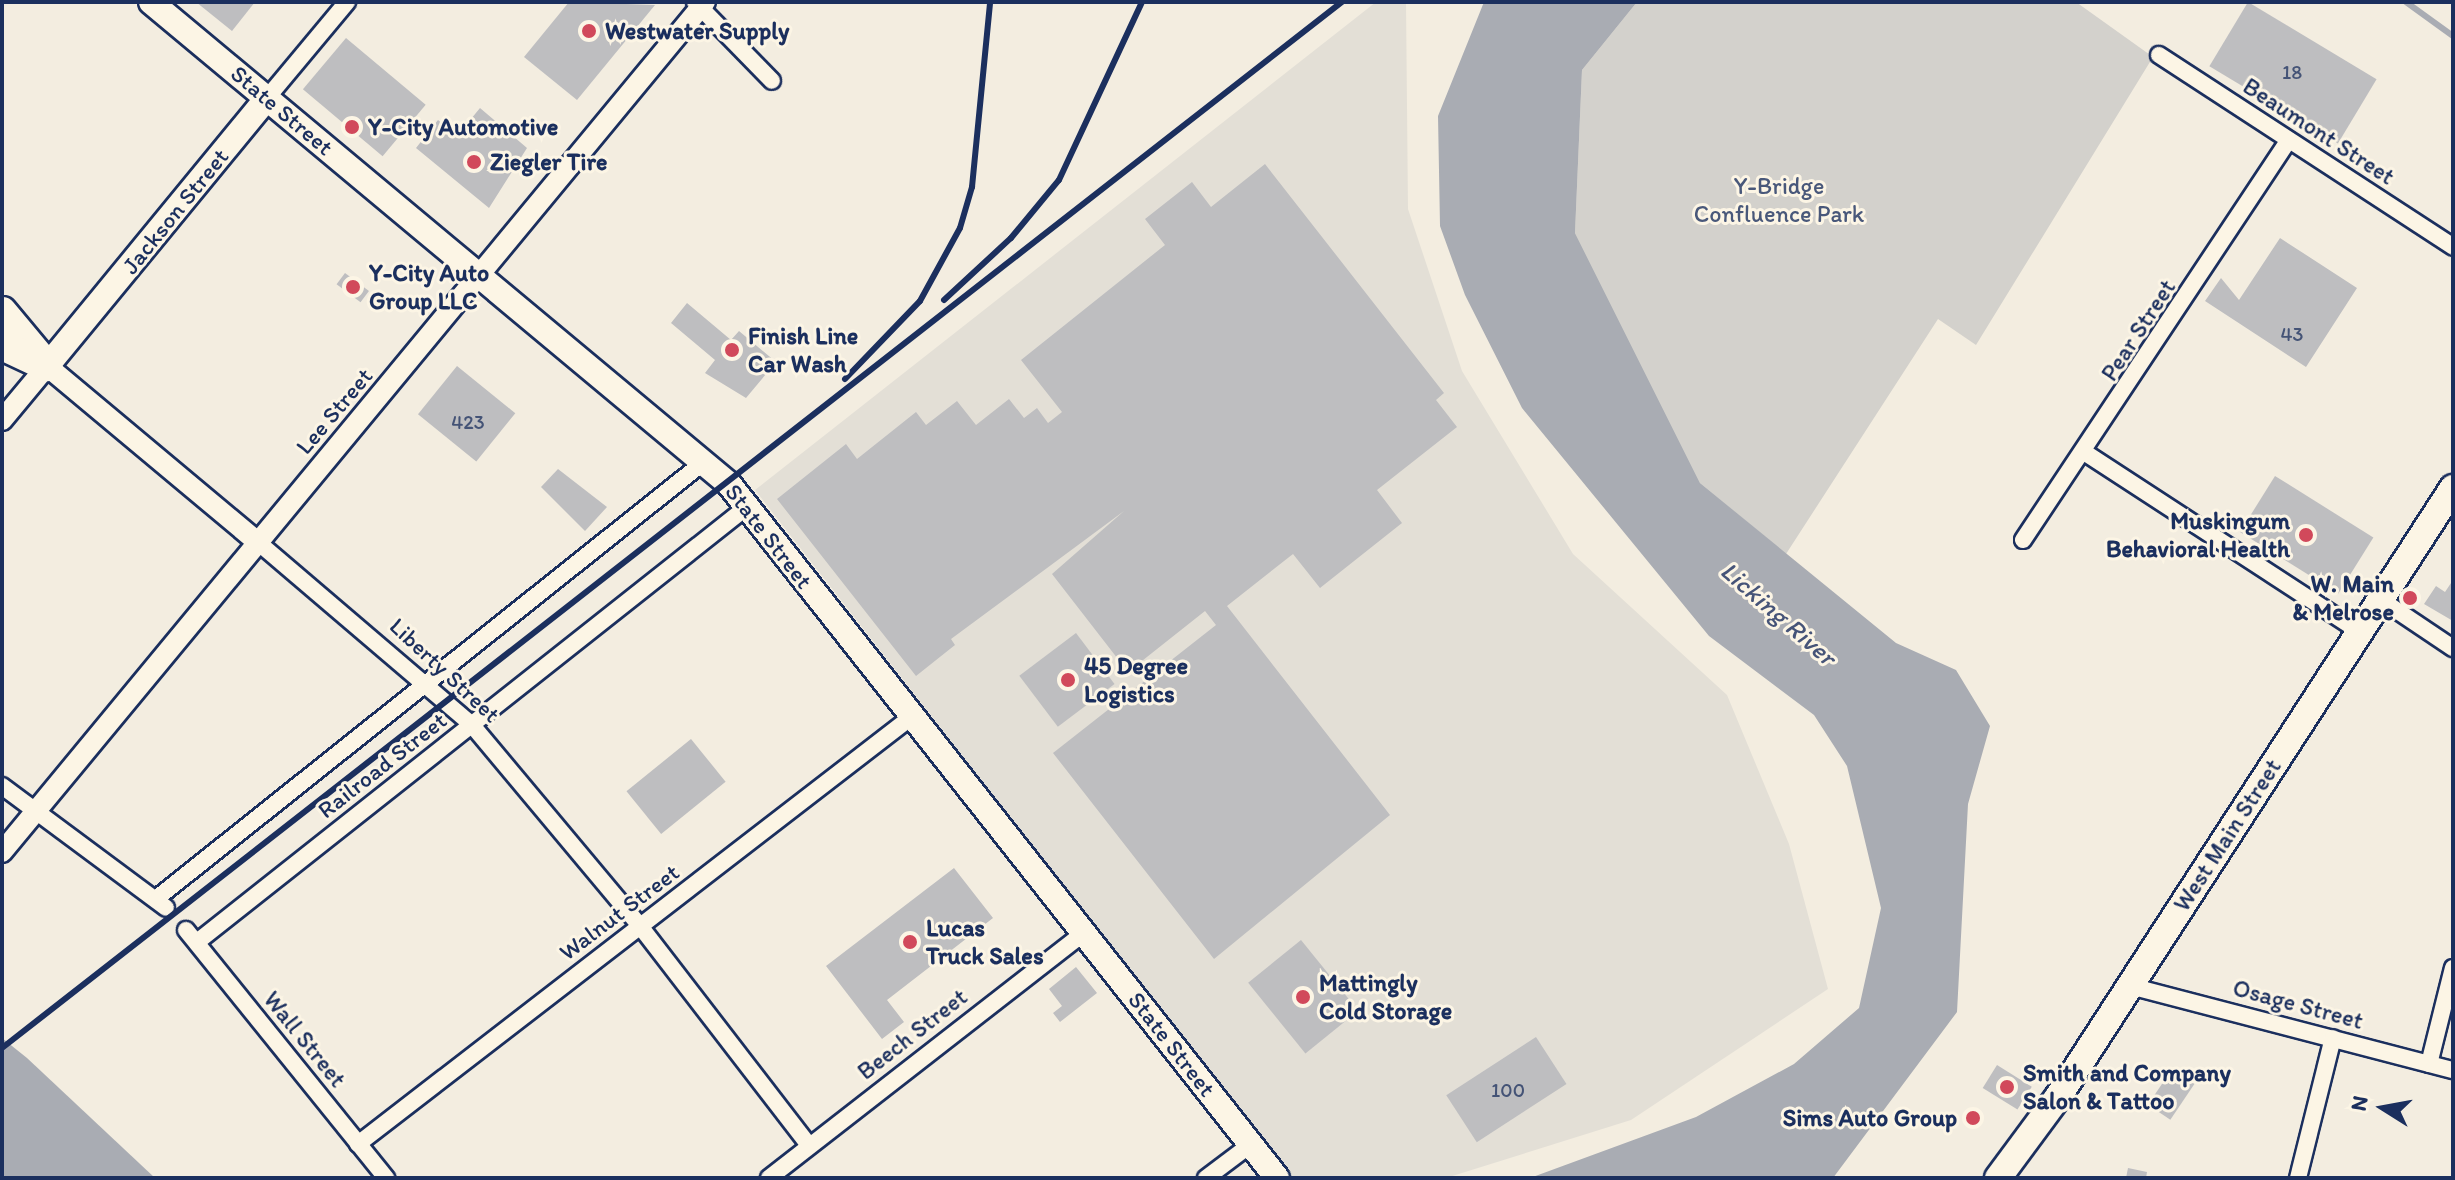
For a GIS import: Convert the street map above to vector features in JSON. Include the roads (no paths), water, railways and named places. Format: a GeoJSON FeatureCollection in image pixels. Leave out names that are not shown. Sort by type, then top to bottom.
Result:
{"type":"FeatureCollection","features":[{"type":"Feature","properties":{"kind":"highway"},"geometry":{"type":"LineString","coordinates":[[2,312],[47,366]]}},
{"type":"Feature","properties":{"kind":"highway"},"geometry":{"type":"LineString","coordinates":[[2,345],[47,366]]}},
{"type":"Feature","properties":{"kind":"main road","name":"State Street"},"geometry":{"type":"LineString","coordinates":[[151,2],[705,461],[748,506],[910,718],[1086,931],[1274,1175]]}},
{"type":"Feature","properties":{"kind":"main road","name":"Jackson Street"},"geometry":{"type":"LineString","coordinates":[[47,366],[267,98]]}},
{"type":"Feature","properties":{"kind":"main road","name":"West Main Street"},"geometry":{"type":"LineString","coordinates":[[1998,1178],[2130,986],[2453,488]]}},
{"type":"Feature","properties":{"kind":"street","name":"Jackson Street"},"geometry":{"type":"LineString","coordinates":[[267,98],[347,2]]}},
{"type":"Feature","properties":{"kind":"street"},"geometry":{"type":"LineString","coordinates":[[700,4],[772,81]]}},
{"type":"Feature","properties":{"kind":"street","name":"Lee Street"},"geometry":{"type":"LineString","coordinates":[[2,852],[700,4]]}},
{"type":"Feature","properties":{"kind":"street","name":"Beaumont Street"},"geometry":{"type":"LineString","coordinates":[[2159,55],[2453,247]]}},
{"type":"Feature","properties":{"kind":"street","name":"Pear Street"},"geometry":{"type":"LineString","coordinates":[[2023,540],[2029,522],[2084,452],[2289,140]]}},
{"type":"Feature","properties":{"kind":"street","name":"Jackson Street"},"geometry":{"type":"LineString","coordinates":[[2,420],[47,366]]}},
{"type":"Feature","properties":{"kind":"street","name":"Liberty Street"},"geometry":{"type":"LineString","coordinates":[[47,366],[426,682],[472,725],[640,926],[808,1144]]}},
{"type":"Feature","properties":{"kind":"street"},"geometry":{"type":"LineString","coordinates":[[2084,452],[2359,631]]}},
{"type":"Feature","properties":{"kind":"street","name":"Railroad Street"},"geometry":{"type":"LineString","coordinates":[[39,810],[161,903],[426,682],[705,461]]}},
{"type":"Feature","properties":{"kind":"street","name":"Railroad Street"},"geometry":{"type":"LineString","coordinates":[[191,936],[472,725],[748,506]]}},
{"type":"Feature","properties":{"kind":"street"},"geometry":{"type":"LineString","coordinates":[[2380,599],[2453,648]]}},
{"type":"Feature","properties":{"kind":"street","name":"Walnut Street"},"geometry":{"type":"LineString","coordinates":[[358,1144],[910,718]]}},
{"type":"Feature","properties":{"kind":"street"},"geometry":{"type":"LineString","coordinates":[[2,786],[39,810]]}},
{"type":"Feature","properties":{"kind":"street","name":"Beech Street"},"geometry":{"type":"LineString","coordinates":[[769,1178],[808,1144],[1086,931]]}},
{"type":"Feature","properties":{"kind":"street","name":"Wall Street"},"geometry":{"type":"LineString","coordinates":[[191,936],[386,1178]]}},
{"type":"Feature","properties":{"kind":"street"},"geometry":{"type":"LineString","coordinates":[[2429,1064],[2453,968]]}},
{"type":"Feature","properties":{"kind":"street","name":"Osage Street"},"geometry":{"type":"LineString","coordinates":[[2130,986],[2453,1070]]}},
{"type":"Feature","properties":{"kind":"street"},"geometry":{"type":"LineString","coordinates":[[2298,1178],[2333,1038]]}},
{"type":"Feature","properties":{"kind":"street"},"geometry":{"type":"LineString","coordinates":[[1206,1178],[1250,1145]]}},
{"type":"Feature","properties":{"kind":"water","name":"Licking River"},"geometry":{"type":"Polygon","coordinates":[[[1484,2],[1637,2],[1582,70],[1575,233],[1700,483],[1896,643],[1956,670],[1990,726],[1968,804],[1957,1012],[1833,1178],[1530,1178],[1696,1117],[1794,1064],[1859,1008],[1881,908],[1847,766],[1814,715],[1709,636],[1522,408],[1465,295],[1440,226],[1438,116],[1484,2]]]}},
{"type":"Feature","properties":{"kind":"water"},"geometry":{"type":"Polygon","coordinates":[[[2,1038],[27,1058],[155,1178],[2,1178],[2,1038]]]}},
{"type":"Feature","properties":{"kind":"waterway"},"geometry":{"type":"LineString","coordinates":[[2406,2],[2453,36]]}},
{"type":"Feature","properties":{"kind":"railway"},"geometry":{"type":"LineString","coordinates":[[845,379],[920,301],[960,228],[972,187],[990,2]]}},
{"type":"Feature","properties":{"kind":"railway"},"geometry":{"type":"LineString","coordinates":[[944,300],[1011,238],[1059,180],[1142,2]]}},
{"type":"Feature","properties":{"kind":"railway"},"geometry":{"type":"LineString","coordinates":[[2,1048],[1342,2]]}},
{"type":"Feature","properties":{"kind":"place","name":"Westwater Supply"},"geometry":{"type":"Point","coordinates":[589,31]}},
{"type":"Feature","properties":{"kind":"place","name":"Y-City Automotive"},"geometry":{"type":"Point","coordinates":[352,127]}},
{"type":"Feature","properties":{"kind":"place","name":"Ziegler Tire"},"geometry":{"type":"Point","coordinates":[474,162]}},
{"type":"Feature","properties":{"kind":"place","name":"Y-City Auto Group LLC"},"geometry":{"type":"Point","coordinates":[353,287]}},
{"type":"Feature","properties":{"kind":"place","name":"Finish Line Car Wash"},"geometry":{"type":"Point","coordinates":[732,350]}},
{"type":"Feature","properties":{"kind":"place","name":"Muskingum Behavioral Health"},"geometry":{"type":"Point","coordinates":[2306,535]}},
{"type":"Feature","properties":{"kind":"place","name":"W. Main & Melrose"},"geometry":{"type":"Point","coordinates":[2410,598]}},
{"type":"Feature","properties":{"kind":"place","name":"45 Degree Logistics"},"geometry":{"type":"Point","coordinates":[1068,680]}},
{"type":"Feature","properties":{"kind":"place","name":"Lucas Truck Sales"},"geometry":{"type":"Point","coordinates":[910,942]}},
{"type":"Feature","properties":{"kind":"place","name":"Mattingly Cold Storage"},"geometry":{"type":"Point","coordinates":[1303,997]}},
{"type":"Feature","properties":{"kind":"place","name":"Smith and Company Salon & Tattoo"},"geometry":{"type":"Point","coordinates":[2007,1087]}},
{"type":"Feature","properties":{"kind":"place","name":"Sims Auto Group"},"geometry":{"type":"Point","coordinates":[1973,1118]}},
{"type":"Feature","properties":{"kind":"park label","name":"Y-Bridge Confluence Park"},"geometry":{"type":"Point","coordinates":[1779,200]}}]}
